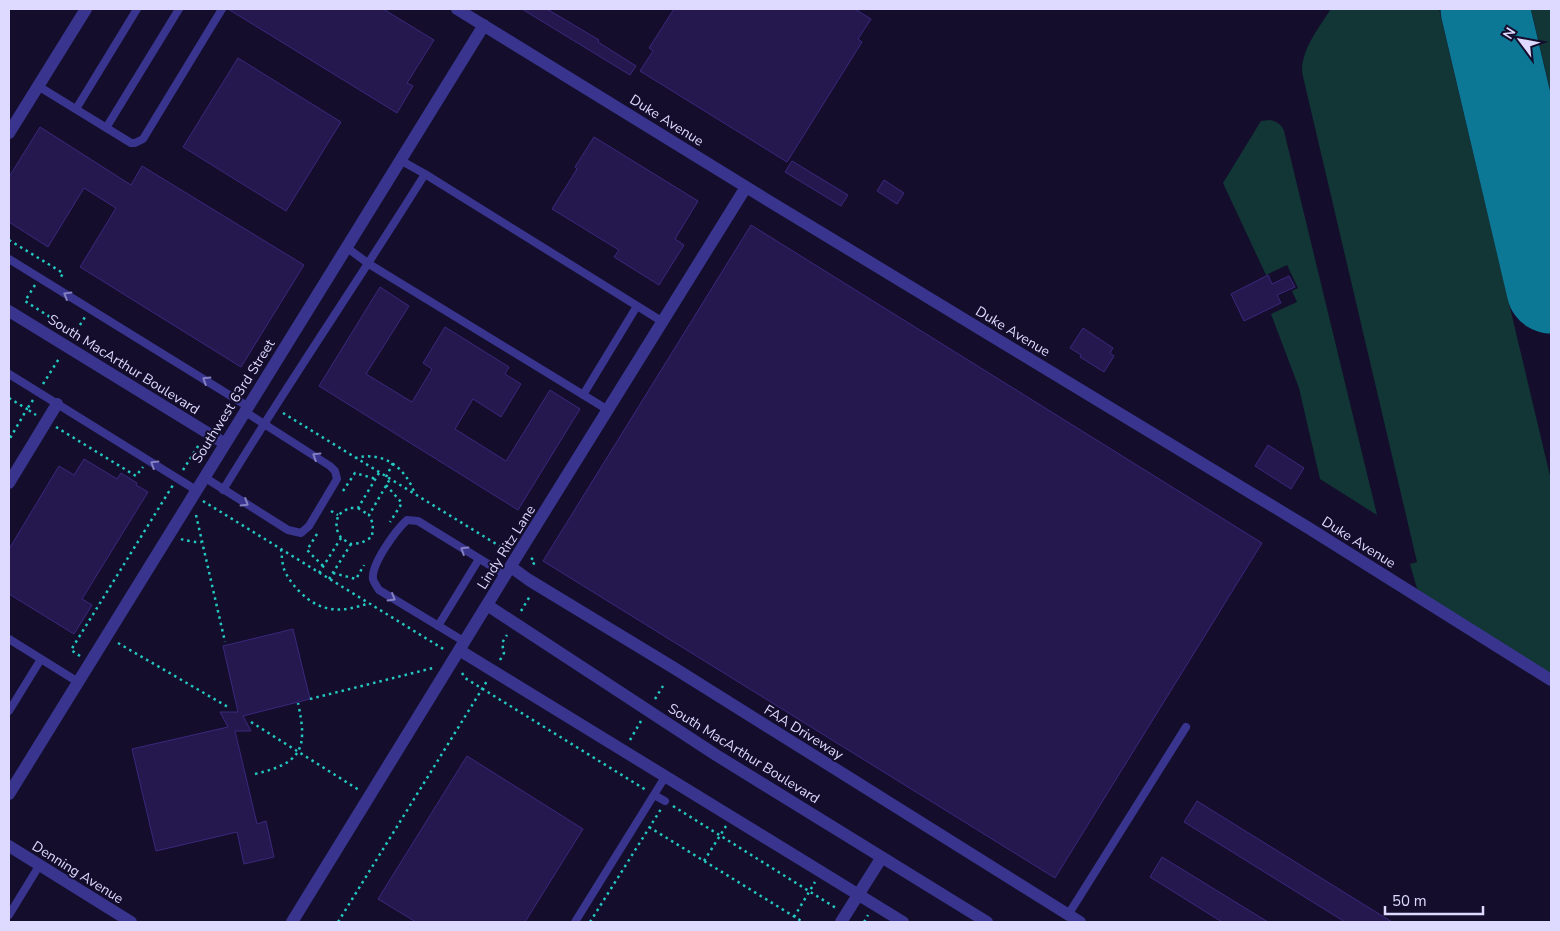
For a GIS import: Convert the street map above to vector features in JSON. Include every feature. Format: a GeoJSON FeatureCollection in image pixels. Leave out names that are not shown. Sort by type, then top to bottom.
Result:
{"type":"FeatureCollection","features":[{"type":"Feature","properties":{"kind":"street"},"geometry":{"type":"LineString","coordinates":[[9,133],[86,9]]}},
{"type":"Feature","properties":{"kind":"street","name":"Duke Avenue"},"geometry":{"type":"LineString","coordinates":[[457,9],[746,187],[1307,527],[1551,680]]}},
{"type":"Feature","properties":{"kind":"street","name":"Southwest 63rd Street"},"geometry":{"type":"LineString","coordinates":[[9,794],[196,490],[208,480],[224,443],[484,25]]}},
{"type":"Feature","properties":{"kind":"street","name":"Lindy Ritz Lane"},"geometry":{"type":"LineString","coordinates":[[292,922],[460,643],[487,606],[746,187]]}},
{"type":"Feature","properties":{"kind":"street","name":"South MacArthur Boulevard"},"geometry":{"type":"LineString","coordinates":[[9,310],[224,443]]}},
{"type":"Feature","properties":{"kind":"street"},"geometry":{"type":"LineString","coordinates":[[9,483],[58,404]]}},
{"type":"Feature","properties":{"kind":"street","name":"FAA Driveway"},"geometry":{"type":"LineString","coordinates":[[508,571],[529,580],[1080,922]]}},
{"type":"Feature","properties":{"kind":"street","name":"South MacArthur Boulevard"},"geometry":{"type":"LineString","coordinates":[[487,606],[716,755],[987,922]]}},
{"type":"Feature","properties":{"kind":"street"},"geometry":{"type":"LineString","coordinates":[[460,643],[665,777],[903,922]]}},
{"type":"Feature","properties":{"kind":"street","name":"Denning Avenue"},"geometry":{"type":"LineString","coordinates":[[9,846],[131,922]]}},
{"type":"Feature","properties":{"kind":"street"},"geometry":{"type":"LineString","coordinates":[[844,918],[882,857]]}},
{"type":"Feature","properties":{"kind":"lane"},"geometry":{"type":"LineString","coordinates":[[76,109],[137,9]]}},
{"type":"Feature","properties":{"kind":"lane"},"geometry":{"type":"LineString","coordinates":[[106,128],[179,9]]}},
{"type":"Feature","properties":{"kind":"lane"},"geometry":{"type":"LineString","coordinates":[[38,86],[131,143],[136,143],[142,139],[222,9]]}},
{"type":"Feature","properties":{"kind":"lane"},"geometry":{"type":"LineString","coordinates":[[400,160],[663,322]]}},
{"type":"Feature","properties":{"kind":"lane"},"geometry":{"type":"LineString","coordinates":[[223,490],[425,174]]}},
{"type":"Feature","properties":{"kind":"lane"},"geometry":{"type":"LineString","coordinates":[[346,247],[369,264],[608,410]]}},
{"type":"Feature","properties":{"kind":"lane"},"geometry":{"type":"LineString","coordinates":[[9,259],[246,408],[264,424],[330,466],[335,472],[337,479],[309,526],[301,533],[288,530],[208,480]]}},
{"type":"Feature","properties":{"kind":"lane"},"geometry":{"type":"LineString","coordinates":[[583,395],[637,306]]}},
{"type":"Feature","properties":{"kind":"lane"},"geometry":{"type":"LineString","coordinates":[[9,374],[196,490]]}},
{"type":"Feature","properties":{"kind":"lane"},"geometry":{"type":"LineString","coordinates":[[460,643],[438,626],[379,590],[373,580],[374,567],[396,530],[407,520],[418,521],[479,559],[508,571]]}},
{"type":"Feature","properties":{"kind":"lane"},"geometry":{"type":"LineString","coordinates":[[438,626],[479,559]]}},
{"type":"Feature","properties":{"kind":"lane"},"geometry":{"type":"LineString","coordinates":[[9,639],[78,682]]}},
{"type":"Feature","properties":{"kind":"lane"},"geometry":{"type":"LineString","coordinates":[[9,711],[41,658]]}},
{"type":"Feature","properties":{"kind":"lane"},"geometry":{"type":"LineString","coordinates":[[1068,915],[1186,727]]}},
{"type":"Feature","properties":{"kind":"lane"},"geometry":{"type":"LineString","coordinates":[[575,922],[665,777]]}},
{"type":"Feature","properties":{"kind":"lane"},"geometry":{"type":"LineString","coordinates":[[654,795],[665,801]]}},
{"type":"Feature","properties":{"kind":"lane"},"geometry":{"type":"LineString","coordinates":[[9,915],[39,866]]}},
{"type":"Feature","properties":{"kind":"lane"},"geometry":{"type":"LineString","coordinates":[[9,897],[16,902]]}},
{"type":"Feature","properties":{"kind":"path"},"geometry":{"type":"LineString","coordinates":[[39,278],[25,301],[75,333]]}},
{"type":"Feature","properties":{"kind":"path"},"geometry":{"type":"LineString","coordinates":[[9,398],[136,476],[143,466],[151,471]]}},
{"type":"Feature","properties":{"kind":"path"},"geometry":{"type":"LineString","coordinates":[[275,408],[509,552]]}},
{"type":"Feature","properties":{"kind":"path"},"geometry":{"type":"LineString","coordinates":[[9,440],[28,409]]}},
{"type":"Feature","properties":{"kind":"path"},"geometry":{"type":"LineString","coordinates":[[355,458],[365,455],[378,457],[393,463],[404,472],[412,484],[416,495]]}},
{"type":"Feature","properties":{"kind":"path"},"geometry":{"type":"LineString","coordinates":[[386,477],[393,463]]}},
{"type":"Feature","properties":{"kind":"path"},"geometry":{"type":"LineString","coordinates":[[340,496],[355,473],[376,479]]}},
{"type":"Feature","properties":{"kind":"path"},"geometry":{"type":"LineString","coordinates":[[358,508],[379,473]]}},
{"type":"Feature","properties":{"kind":"path"},"geometry":{"type":"LineString","coordinates":[[369,515],[390,479]]}},
{"type":"Feature","properties":{"kind":"path"},"geometry":{"type":"LineString","coordinates":[[166,480],[173,485]]}},
{"type":"Feature","properties":{"kind":"path"},"geometry":{"type":"LineString","coordinates":[[208,480],[203,501],[447,652],[460,643]]}},
{"type":"Feature","properties":{"kind":"path"},"geometry":{"type":"LineString","coordinates":[[386,485],[402,503],[388,526]]}},
{"type":"Feature","properties":{"kind":"path"},"geometry":{"type":"LineString","coordinates":[[349,508],[358,508],[369,515],[373,524],[372,537],[361,543],[351,544],[341,538],[336,528],[338,516],[349,508]]}},
{"type":"Feature","properties":{"kind":"path"},"geometry":{"type":"LineString","coordinates":[[331,511],[338,516]]}},
{"type":"Feature","properties":{"kind":"path"},"geometry":{"type":"LineString","coordinates":[[195,514],[225,642]]}},
{"type":"Feature","properties":{"kind":"path"},"geometry":{"type":"LineString","coordinates":[[322,526],[307,550],[323,566]]}},
{"type":"Feature","properties":{"kind":"path"},"geometry":{"type":"LineString","coordinates":[[372,537],[379,541]]}},
{"type":"Feature","properties":{"kind":"path"},"geometry":{"type":"LineString","coordinates":[[179,538],[184,541],[202,542]]}},
{"type":"Feature","properties":{"kind":"path"},"geometry":{"type":"LineString","coordinates":[[319,573],[341,538]]}},
{"type":"Feature","properties":{"kind":"path"},"geometry":{"type":"LineString","coordinates":[[329,579],[351,544]]}},
{"type":"Feature","properties":{"kind":"path"},"geometry":{"type":"LineString","coordinates":[[281,549],[283,567],[288,578],[310,600],[326,608],[338,610],[355,608],[369,603]]}},
{"type":"Feature","properties":{"kind":"path"},"geometry":{"type":"LineString","coordinates":[[531,558],[535,561],[531,568]]}},
{"type":"Feature","properties":{"kind":"path"},"geometry":{"type":"LineString","coordinates":[[333,572],[356,579],[365,564]]}},
{"type":"Feature","properties":{"kind":"path"},"geometry":{"type":"LineString","coordinates":[[521,612],[530,596]]}},
{"type":"Feature","properties":{"kind":"path"},"geometry":{"type":"LineString","coordinates":[[500,660],[504,653],[502,643],[507,635]]}},
{"type":"Feature","properties":{"kind":"path"},"geometry":{"type":"LineString","coordinates":[[116,642],[228,707]]}},
{"type":"Feature","properties":{"kind":"path"},"geometry":{"type":"LineString","coordinates":[[310,699],[437,667]]}},
{"type":"Feature","properties":{"kind":"path"},"geometry":{"type":"LineString","coordinates":[[462,673],[465,678],[482,689],[646,790]]}},
{"type":"Feature","properties":{"kind":"path"},"geometry":{"type":"LineString","coordinates":[[338,922],[489,677]]}},
{"type":"Feature","properties":{"kind":"path"},"geometry":{"type":"LineString","coordinates":[[655,699],[663,686]]}},
{"type":"Feature","properties":{"kind":"path"},"geometry":{"type":"LineString","coordinates":[[254,774],[275,769],[288,762],[298,752],[303,739],[298,703]]}},
{"type":"Feature","properties":{"kind":"path"},"geometry":{"type":"LineString","coordinates":[[629,741],[643,718]]}},
{"type":"Feature","properties":{"kind":"path"},"geometry":{"type":"LineString","coordinates":[[251,722],[360,791]]}},
{"type":"Feature","properties":{"kind":"path"},"geometry":{"type":"LineString","coordinates":[[611,768],[615,763]]}},
{"type":"Feature","properties":{"kind":"path"},"geometry":{"type":"LineString","coordinates":[[639,785],[648,782]]}},
{"type":"Feature","properties":{"kind":"path"},"geometry":{"type":"LineString","coordinates":[[590,922],[665,801],[809,891],[844,918]]}},
{"type":"Feature","properties":{"kind":"path"},"geometry":{"type":"LineString","coordinates":[[704,861],[727,824]]}},
{"type":"Feature","properties":{"kind":"path"},"geometry":{"type":"LineString","coordinates":[[649,827],[803,922]]}},
{"type":"Feature","properties":{"kind":"path"},"geometry":{"type":"LineString","coordinates":[[794,917],[816,880]]}},
{"type":"Feature","properties":{"kind":"path"},"geometry":{"type":"LineString","coordinates":[[864,922],[869,914]]}},
{"type":"Feature","properties":{"kind":"green space"},"geometry":{"type":"Polygon","coordinates":[[[1331,9],[1439,9],[1551,480],[1551,680],[1420,599],[1410,564],[1417,562],[1302,73],[1305,53],[1331,9]]]}},
{"type":"Feature","properties":{"kind":"green space"},"geometry":{"type":"Polygon","coordinates":[[[1531,9],[1551,9],[1551,94],[1531,9]]]}},
{"type":"Feature","properties":{"kind":"green space"},"geometry":{"type":"Polygon","coordinates":[[[1270,120],[1279,124],[1284,131],[1377,515],[1320,479],[1299,388],[1271,314],[1297,302],[1292,291],[1298,288],[1287,265],[1266,275],[1223,183],[1261,121],[1270,120]]]}},
{"type":"Feature","properties":{"kind":"building"},"geometry":{"type":"Polygon","coordinates":[[[228,9],[383,9],[434,40],[407,83],[413,86],[397,113],[228,9]]]}},
{"type":"Feature","properties":{"kind":"building"},"geometry":{"type":"Polygon","coordinates":[[[522,9],[547,9],[599,40],[598,42],[636,66],[630,75],[522,9]]]}},
{"type":"Feature","properties":{"kind":"building"},"geometry":{"type":"Polygon","coordinates":[[[674,9],[855,9],[871,19],[858,39],[862,42],[787,162],[640,71],[653,51],[649,48],[674,9]]]}},
{"type":"Feature","properties":{"kind":"building"},"geometry":{"type":"Polygon","coordinates":[[[238,58],[341,122],[286,211],[183,147],[238,58]]]}},
{"type":"Feature","properties":{"kind":"building"},"geometry":{"type":"Polygon","coordinates":[[[40,127],[131,185],[142,166],[304,265],[241,367],[80,267],[116,208],[84,188],[48,247],[9,222],[9,177],[40,127]]]}},
{"type":"Feature","properties":{"kind":"building"},"geometry":{"type":"Polygon","coordinates":[[[594,137],[698,201],[675,239],[684,245],[659,285],[614,257],[619,250],[552,209],[594,137]]]}},
{"type":"Feature","properties":{"kind":"building"},"geometry":{"type":"Polygon","coordinates":[[[792,161],[848,195],[841,206],[785,172],[792,161]]]}},
{"type":"Feature","properties":{"kind":"building"},"geometry":{"type":"Polygon","coordinates":[[[884,180],[904,193],[897,204],[877,191],[884,180]]]}},
{"type":"Feature","properties":{"kind":"building"},"geometry":{"type":"Polygon","coordinates":[[[751,225],[1262,543],[1055,878],[543,561],[751,225]]]}},
{"type":"Feature","properties":{"kind":"building"},"geometry":{"type":"Polygon","coordinates":[[[1268,275],[1272,284],[1289,276],[1295,287],[1277,295],[1281,303],[1244,321],[1231,294],[1268,275]]]}},
{"type":"Feature","properties":{"kind":"building"},"geometry":{"type":"Polygon","coordinates":[[[380,287],[409,306],[366,374],[412,402],[432,369],[423,363],[445,327],[509,367],[505,374],[521,384],[501,417],[473,399],[455,429],[506,461],[550,390],[580,409],[518,510],[319,386],[380,287]]]}},
{"type":"Feature","properties":{"kind":"building"},"geometry":{"type":"Polygon","coordinates":[[[1083,328],[1113,348],[1110,353],[1114,356],[1104,372],[1080,357],[1081,355],[1070,348],[1083,328]]]}},
{"type":"Feature","properties":{"kind":"building"},"geometry":{"type":"Polygon","coordinates":[[[1268,445],[1304,468],[1291,489],[1255,466],[1268,445]]]}},
{"type":"Feature","properties":{"kind":"building"},"geometry":{"type":"Polygon","coordinates":[[[84,459],[117,479],[121,473],[148,492],[82,599],[92,605],[74,634],[9,594],[9,549],[59,466],[74,475],[84,459]]]}},
{"type":"Feature","properties":{"kind":"building"},"geometry":{"type":"Polygon","coordinates":[[[293,629],[310,699],[243,716],[251,731],[235,731],[257,824],[266,821],[274,857],[244,864],[237,832],[156,851],[132,749],[228,727],[220,712],[238,712],[223,646],[293,629]]]}},
{"type":"Feature","properties":{"kind":"building"},"geometry":{"type":"Polygon","coordinates":[[[467,756],[583,829],[525,922],[416,922],[378,899],[467,756]]]}},
{"type":"Feature","properties":{"kind":"building"},"geometry":{"type":"Polygon","coordinates":[[[1197,801],[1392,922],[1345,922],[1184,822],[1197,801]]]}},
{"type":"Feature","properties":{"kind":"building"},"geometry":{"type":"Polygon","coordinates":[[[1162,857],[1268,922],[1222,922],[1150,877],[1162,857]]]}},
{"type":"Feature","properties":{"kind":"runway"},"geometry":{"type":"LineString","coordinates":[[1485,9],[1551,289]]}}]}
